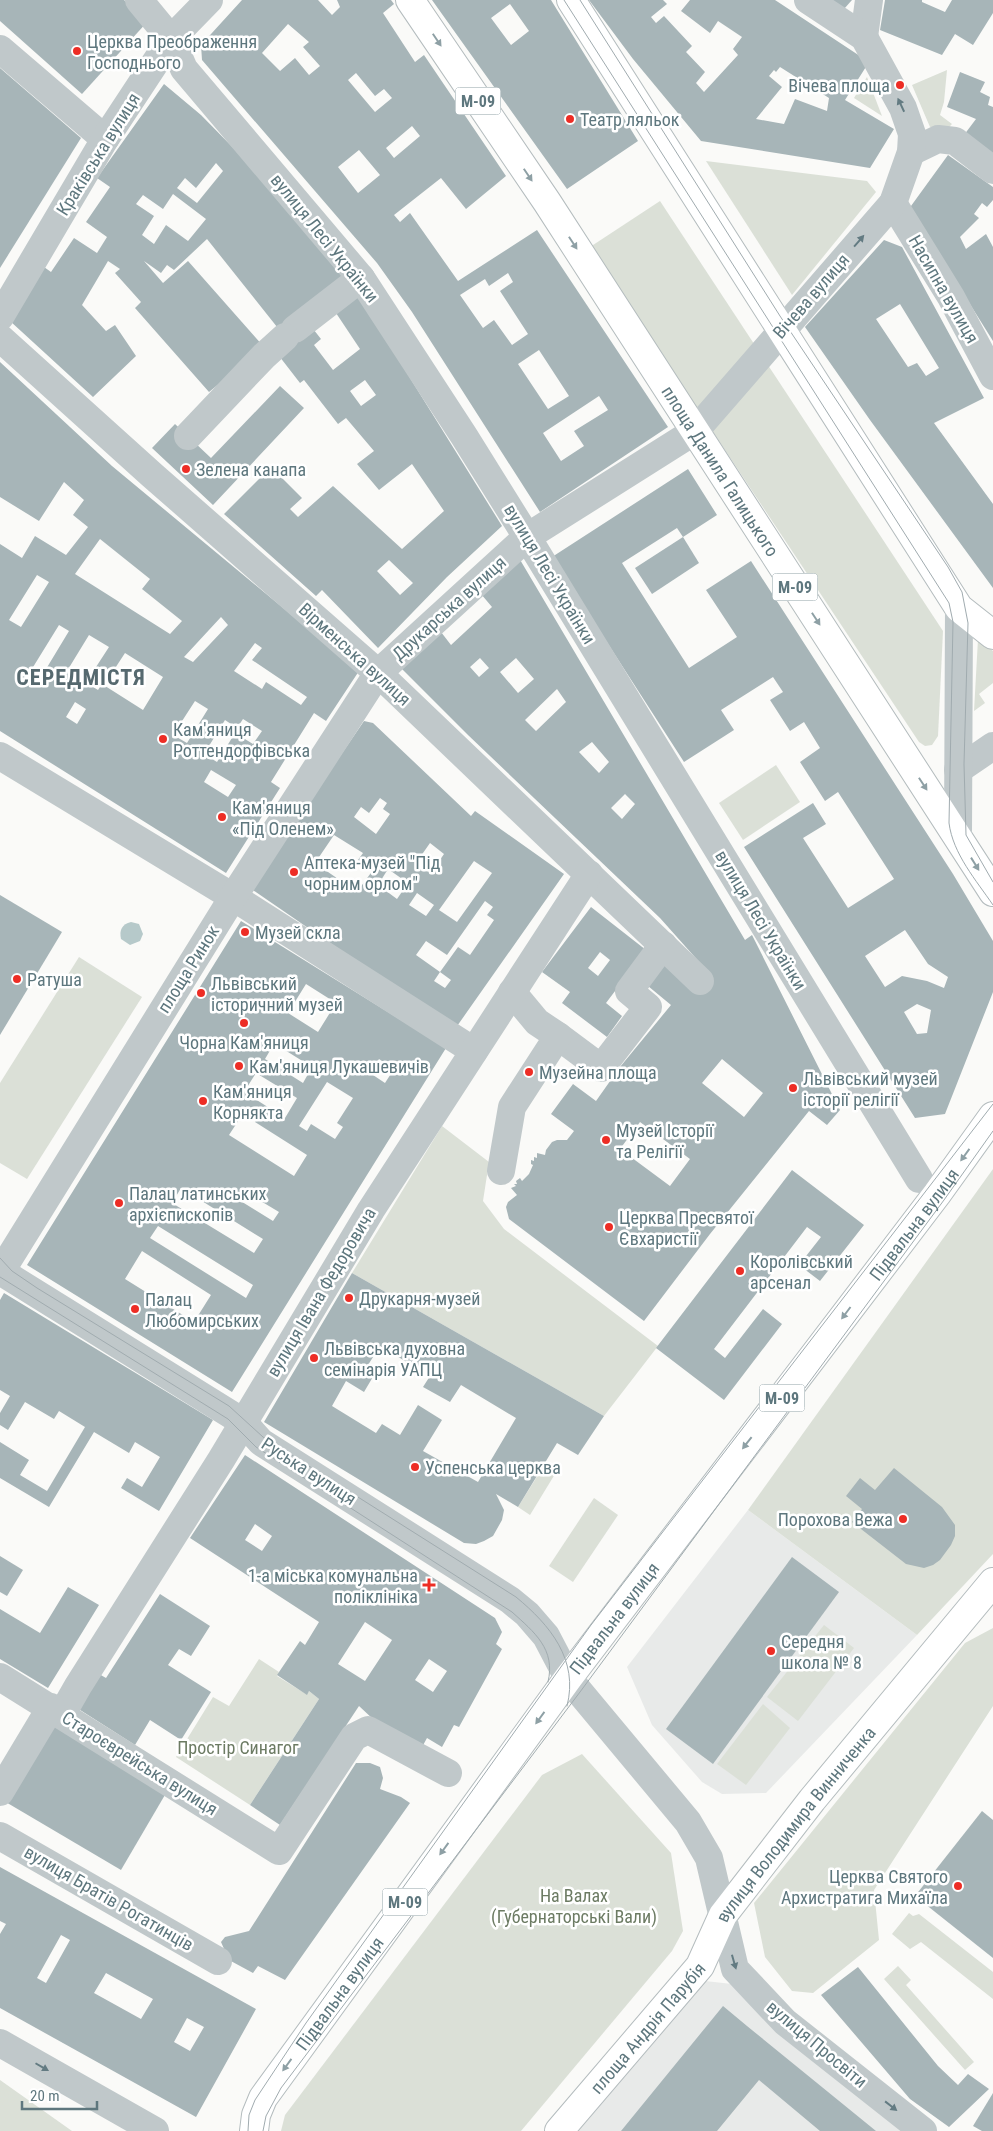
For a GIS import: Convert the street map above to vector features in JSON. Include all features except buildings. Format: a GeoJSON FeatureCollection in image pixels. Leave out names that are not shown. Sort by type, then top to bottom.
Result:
{"type":"FeatureCollection","features":[{"type":"Feature","properties":{"kind":"main road","name":"площа Данила Галицького"},"geometry":{"type":"LineString","coordinates":[[410,0],[547,202],[958,835]]}},
{"type":"Feature","properties":{"kind":"main road"},"geometry":{"type":"LineString","coordinates":[[571,0],[653,131],[960,608],[993,635]]}},
{"type":"Feature","properties":{"kind":"main road","name":"М-09"},"geometry":{"type":"LineString","coordinates":[[958,835],[993,892]]}},
{"type":"Feature","properties":{"kind":"main road","name":"Підвальна вулиця"},"geometry":{"type":"LineString","coordinates":[[254,2131],[256,2115],[263,2098],[568,1678],[937,1194],[993,1116]]}},
{"type":"Feature","properties":{"kind":"main road","name":"вулиця Володимира Винниченка"},"geometry":{"type":"LineString","coordinates":[[723,1915],[812,1800],[993,1582]]}},
{"type":"Feature","properties":{"kind":"main road","name":"площа Андрія Парубія"},"geometry":{"type":"LineString","coordinates":[[559,2131],[700,1966],[723,1915]]}},
{"type":"Feature","properties":{"kind":"street","name":"вулиця Лесі Українки"},"geometry":{"type":"LineString","coordinates":[[139,0],[171,39],[184,69],[361,278],[527,537],[919,1179]]}},
{"type":"Feature","properties":{"kind":"street","name":"Краківська вулиця"},"geometry":{"type":"LineString","coordinates":[[0,317],[105,139],[171,39],[209,0]]}},
{"type":"Feature","properties":{"kind":"street"},"geometry":{"type":"LineString","coordinates":[[808,0],[864,37],[903,108],[912,134],[910,152]]}},
{"type":"Feature","properties":{"kind":"street"},"geometry":{"type":"LineString","coordinates":[[864,37],[869,0]]}},
{"type":"Feature","properties":{"kind":"street"},"geometry":{"type":"LineString","coordinates":[[0,49],[105,139]]}},
{"type":"Feature","properties":{"kind":"street"},"geometry":{"type":"LineString","coordinates":[[910,152],[938,139],[955,141],[993,170]]}},
{"type":"Feature","properties":{"kind":"street","name":"Вічева вулиця"},"geometry":{"type":"LineString","coordinates":[[695,431],[893,202],[910,152]]}},
{"type":"Feature","properties":{"kind":"street","name":"Насипна вулиця"},"geometry":{"type":"LineString","coordinates":[[893,202],[951,296],[993,376]]}},
{"type":"Feature","properties":{"kind":"street"},"geometry":{"type":"LineString","coordinates":[[188,436],[264,356],[290,333],[361,278]]}},
{"type":"Feature","properties":{"kind":"street","name":"Вірменська вулиця"},"geometry":{"type":"LineString","coordinates":[[0,338],[152,475],[378,673],[700,981]]}},
{"type":"Feature","properties":{"kind":"street","name":"Друкарська вулиця"},"geometry":{"type":"LineString","coordinates":[[233,898],[378,673],[527,537],[695,431]]}},
{"type":"Feature","properties":{"kind":"street"},"geometry":{"type":"LineString","coordinates":[[958,835],[960,608]]}},
{"type":"Feature","properties":{"kind":"street"},"geometry":{"type":"LineString","coordinates":[[958,770],[993,746]]}},
{"type":"Feature","properties":{"kind":"street"},"geometry":{"type":"LineString","coordinates":[[0,756],[233,898],[474,1051]]}},
{"type":"Feature","properties":{"kind":"street","name":"вулиця Івана Федоровича"},"geometry":{"type":"LineString","coordinates":[[0,1792],[56,1711],[78,1686],[221,1460],[371,1210],[589,874]]}},
{"type":"Feature","properties":{"kind":"street","name":"площа Ринок"},"geometry":{"type":"LineString","coordinates":[[0,1272],[233,898]]}},
{"type":"Feature","properties":{"kind":"street"},"geometry":{"type":"LineString","coordinates":[[512,992],[537,1022],[601,1068],[648,1007],[629,991],[663,945]]}},
{"type":"Feature","properties":{"kind":"street"},"geometry":{"type":"LineString","coordinates":[[501,1171],[512,1107],[558,1036]]}},
{"type":"Feature","properties":{"kind":"street","name":"Руська вулиця"},"geometry":{"type":"LineString","coordinates":[[0,1272],[243,1422],[261,1442],[510,1600],[527,1614],[546,1636],[568,1678]]}},
{"type":"Feature","properties":{"kind":"street","name":"Староєврейська вулиця"},"geometry":{"type":"LineString","coordinates":[[0,1677],[279,1852],[354,1737],[368,1730],[448,1773]]}},
{"type":"Feature","properties":{"kind":"street","name":"вулиця Володимира Винниченка"},"geometry":{"type":"LineString","coordinates":[[568,1678],[688,1822],[709,1858],[723,1915]]}},
{"type":"Feature","properties":{"kind":"street","name":"вулиця Братів Рогатинців"},"geometry":{"type":"LineString","coordinates":[[0,1836],[218,1961]]}},
{"type":"Feature","properties":{"kind":"street","name":"вулиця Просвіти"},"geometry":{"type":"LineString","coordinates":[[723,1915],[735,1969],[784,2022],[923,2131]]}},
{"type":"Feature","properties":{"kind":"street"},"geometry":{"type":"LineString","coordinates":[[0,2043],[155,2131]]}},
{"type":"Feature","properties":{"kind":"shaded area"},"geometry":{"type":"Polygon","coordinates":[[[131,922],[139,924],[143,934],[140,941],[130,945],[121,939],[120,933],[123,926],[131,922]]]}},
{"type":"Feature","properties":{"kind":"shaded area","name":"Середня школа № 8"},"geometry":{"type":"Polygon","coordinates":[[[748,1510],[917,1635],[766,1793],[722,1794],[702,1782],[652,1725],[627,1667],[748,1510]]]}},
{"type":"Feature","properties":{"kind":"shaded area"},"geometry":{"type":"Polygon","coordinates":[[[705,1981],[732,1984],[915,2131],[578,2131],[705,1981]]]}},
{"type":"Feature","properties":{"kind":"green space"},"geometry":{"type":"Polygon","coordinates":[[[947,70],[944,102],[940,115],[952,124],[947,129],[930,127],[912,85],[947,70]]]}},
{"type":"Feature","properties":{"kind":"green space"},"geometry":{"type":"Polygon","coordinates":[[[867,77],[882,116],[854,98],[867,77]]]}},
{"type":"Feature","properties":{"kind":"green space"},"geometry":{"type":"Polygon","coordinates":[[[706,161],[867,181],[876,192],[792,295],[706,161]]]}},
{"type":"Feature","properties":{"kind":"green space"},"geometry":{"type":"Polygon","coordinates":[[[660,201],[943,631],[938,736],[932,745],[925,746],[919,742],[590,247],[660,201]]]}},
{"type":"Feature","properties":{"kind":"green space"},"geometry":{"type":"Polygon","coordinates":[[[978,639],[993,651],[993,683],[979,694],[985,703],[974,711],[978,639]]]}},
{"type":"Feature","properties":{"kind":"green space"},"geometry":{"type":"Polygon","coordinates":[[[776,765],[800,802],[743,840],[719,803],[776,765]]]}},
{"type":"Feature","properties":{"kind":"green space"},"geometry":{"type":"Polygon","coordinates":[[[79,957],[142,997],[27,1179],[0,1163],[0,1083],[79,957]]]}},
{"type":"Feature","properties":{"kind":"green space"},"geometry":{"type":"Polygon","coordinates":[[[442,1126],[489,1162],[483,1201],[504,1229],[658,1346],[604,1416],[352,1273],[442,1126]]]}},
{"type":"Feature","properties":{"kind":"green space"},"geometry":{"type":"Polygon","coordinates":[[[993,1169],[993,1554],[917,1635],[748,1510],[993,1169]]]}},
{"type":"Feature","properties":{"kind":"green space"},"geometry":{"type":"Polygon","coordinates":[[[543,1467],[555,1474],[530,1515],[518,1507],[543,1467]]]}},
{"type":"Feature","properties":{"kind":"green space"},"geometry":{"type":"Polygon","coordinates":[[[594,1498],[618,1515],[573,1582],[549,1566],[594,1498]]]}},
{"type":"Feature","properties":{"kind":"green space"},"geometry":{"type":"Polygon","coordinates":[[[824,1625],[854,1648],[798,1721],[767,1697],[824,1625]]]}},
{"type":"Feature","properties":{"kind":"green space"},"geometry":{"type":"Polygon","coordinates":[[[993,1628],[993,1706],[874,1890],[879,1940],[813,1993],[792,1991],[765,1957],[754,1903],[965,1643],[993,1628]]]}},
{"type":"Feature","properties":{"kind":"green space","name":"Простір Синагог"},"geometry":{"type":"Polygon","coordinates":[[[259,1659],[279,1672],[277,1676],[306,1694],[309,1691],[319,1699],[250,1805],[176,1757],[213,1697],[229,1706],[259,1659]]]}},
{"type":"Feature","properties":{"kind":"green space"},"geometry":{"type":"Polygon","coordinates":[[[763,1704],[790,1728],[746,1785],[717,1764],[763,1704]]]}},
{"type":"Feature","properties":{"kind":"green space","name":"На Валах (Губернаторські Вали)"},"geometry":{"type":"Polygon","coordinates":[[[582,1754],[671,1853],[683,1931],[672,1951],[521,2131],[281,2131],[285,2115],[542,1775],[582,1754]]]}},
{"type":"Feature","properties":{"kind":"green space"},"geometry":{"type":"Polygon","coordinates":[[[909,1913],[913,1916],[919,1914],[993,1972],[993,1999],[921,1942],[910,1949],[892,1934],[909,1913]]]}},
{"type":"Feature","properties":{"kind":"green space"},"geometry":{"type":"Polygon","coordinates":[[[898,1966],[911,1980],[906,1985],[974,2062],[965,2070],[884,1979],[898,1966]]]}},
{"type":"Feature","properties":{"kind":"green space"},"geometry":{"type":"Polygon","coordinates":[[[0,2080],[72,2131],[0,2131],[0,2080]]]}},
{"type":"Feature","properties":{"kind":"tram line"},"geometry":{"type":"LineString","coordinates":[[564,0],[949,603],[953,622],[949,823],[951,834],[960,856],[993,905]]}},
{"type":"Feature","properties":{"kind":"tram line"},"geometry":{"type":"LineString","coordinates":[[580,0],[780,316],[948,567],[962,592],[968,623],[964,764],[966,835],[993,882]]}},
{"type":"Feature","properties":{"kind":"tram line"},"geometry":{"type":"LineString","coordinates":[[248,2131],[249,2115],[255,2100],[306,2023],[591,1625],[993,1104]]}},
{"type":"Feature","properties":{"kind":"tram line"},"geometry":{"type":"LineString","coordinates":[[263,2131],[266,2116],[281,2088],[580,1692],[993,1131]]}},
{"type":"Feature","properties":{"kind":"tram line"},"geometry":{"type":"LineString","coordinates":[[0,1258],[12,1271],[37,1288],[229,1406],[263,1437],[516,1597],[540,1619],[559,1645],[569,1674],[570,1689],[567,1706]]}},
{"type":"Feature","properties":{"kind":"tram line"},"geometry":{"type":"LineString","coordinates":[[0,1277],[228,1419],[256,1447],[512,1612],[535,1634],[546,1651],[550,1670],[548,1682]]}},
{"type":"Feature","properties":{"kind":"place","name":"Церква Преображення Господнього"},"geometry":{"type":"Point","coordinates":[77,51]}},
{"type":"Feature","properties":{"kind":"place","name":"Вічева площа"},"geometry":{"type":"Point","coordinates":[900,85]}},
{"type":"Feature","properties":{"kind":"place","name":"Театр ляльок"},"geometry":{"type":"Point","coordinates":[570,119]}},
{"type":"Feature","properties":{"kind":"place","name":"Зелена канапа"},"geometry":{"type":"Point","coordinates":[186,469]}},
{"type":"Feature","properties":{"kind":"place","name":"Кам'яниця Роттендорфівська"},"geometry":{"type":"Point","coordinates":[163,739]}},
{"type":"Feature","properties":{"kind":"place","name":"Кам'яниця «Під Оленем»"},"geometry":{"type":"Point","coordinates":[222,817]}},
{"type":"Feature","properties":{"kind":"place","name":"Аптека-музей \"Під чорним орлом\""},"geometry":{"type":"Point","coordinates":[294,872]}},
{"type":"Feature","properties":{"kind":"place","name":"Музей скла"},"geometry":{"type":"Point","coordinates":[245,932]}},
{"type":"Feature","properties":{"kind":"place","name":"Ратуша"},"geometry":{"type":"Point","coordinates":[17,979]}},
{"type":"Feature","properties":{"kind":"place","name":"Львівський історичний музей"},"geometry":{"type":"Point","coordinates":[201,993]}},
{"type":"Feature","properties":{"kind":"place","name":"Чорна Кам'яниця"},"geometry":{"type":"Point","coordinates":[244,1023]}},
{"type":"Feature","properties":{"kind":"place","name":"Кам'яниця Лукашевичів"},"geometry":{"type":"Point","coordinates":[239,1066]}},
{"type":"Feature","properties":{"kind":"place","name":"Музейна площа"},"geometry":{"type":"Point","coordinates":[529,1072]}},
{"type":"Feature","properties":{"kind":"place","name":"Львівський музей історії релігії"},"geometry":{"type":"Point","coordinates":[793,1088]}},
{"type":"Feature","properties":{"kind":"place","name":"Кам'яниця Корнякта"},"geometry":{"type":"Point","coordinates":[203,1101]}},
{"type":"Feature","properties":{"kind":"place","name":"Музей Історії та Релігії"},"geometry":{"type":"Point","coordinates":[606,1140]}},
{"type":"Feature","properties":{"kind":"place","name":"Палац латинських архієпископів"},"geometry":{"type":"Point","coordinates":[119,1203]}},
{"type":"Feature","properties":{"kind":"place","name":"Церква Пресвятої Євхаристії"},"geometry":{"type":"Point","coordinates":[609,1227]}},
{"type":"Feature","properties":{"kind":"place","name":"Королівський арсенал"},"geometry":{"type":"Point","coordinates":[740,1271]}},
{"type":"Feature","properties":{"kind":"place","name":"Друкарня-музей"},"geometry":{"type":"Point","coordinates":[349,1298]}},
{"type":"Feature","properties":{"kind":"place","name":"Палац Любомирських"},"geometry":{"type":"Point","coordinates":[135,1309]}},
{"type":"Feature","properties":{"kind":"place","name":"Львівська духовна семінарія УАПЦ"},"geometry":{"type":"Point","coordinates":[314,1358]}},
{"type":"Feature","properties":{"kind":"place","name":"Успенська церква"},"geometry":{"type":"Point","coordinates":[415,1467]}},
{"type":"Feature","properties":{"kind":"place","name":"Порохова Вежа"},"geometry":{"type":"Point","coordinates":[903,1519]}},
{"type":"Feature","properties":{"kind":"place","name":"1-а міська комунальна поліклініка"},"geometry":{"type":"Point","coordinates":[429,1585]}},
{"type":"Feature","properties":{"kind":"place","name":"Середня школа № 8"},"geometry":{"type":"Point","coordinates":[771,1651]}},
{"type":"Feature","properties":{"kind":"place","name":"Церква Святого Архистратига Михаїла"},"geometry":{"type":"Point","coordinates":[958,1886]}},
{"type":"Feature","properties":{"kind":"district","name":"СЕРЕДМІСТЯ"},"geometry":{"type":"Point","coordinates":[81,677]}}]}
